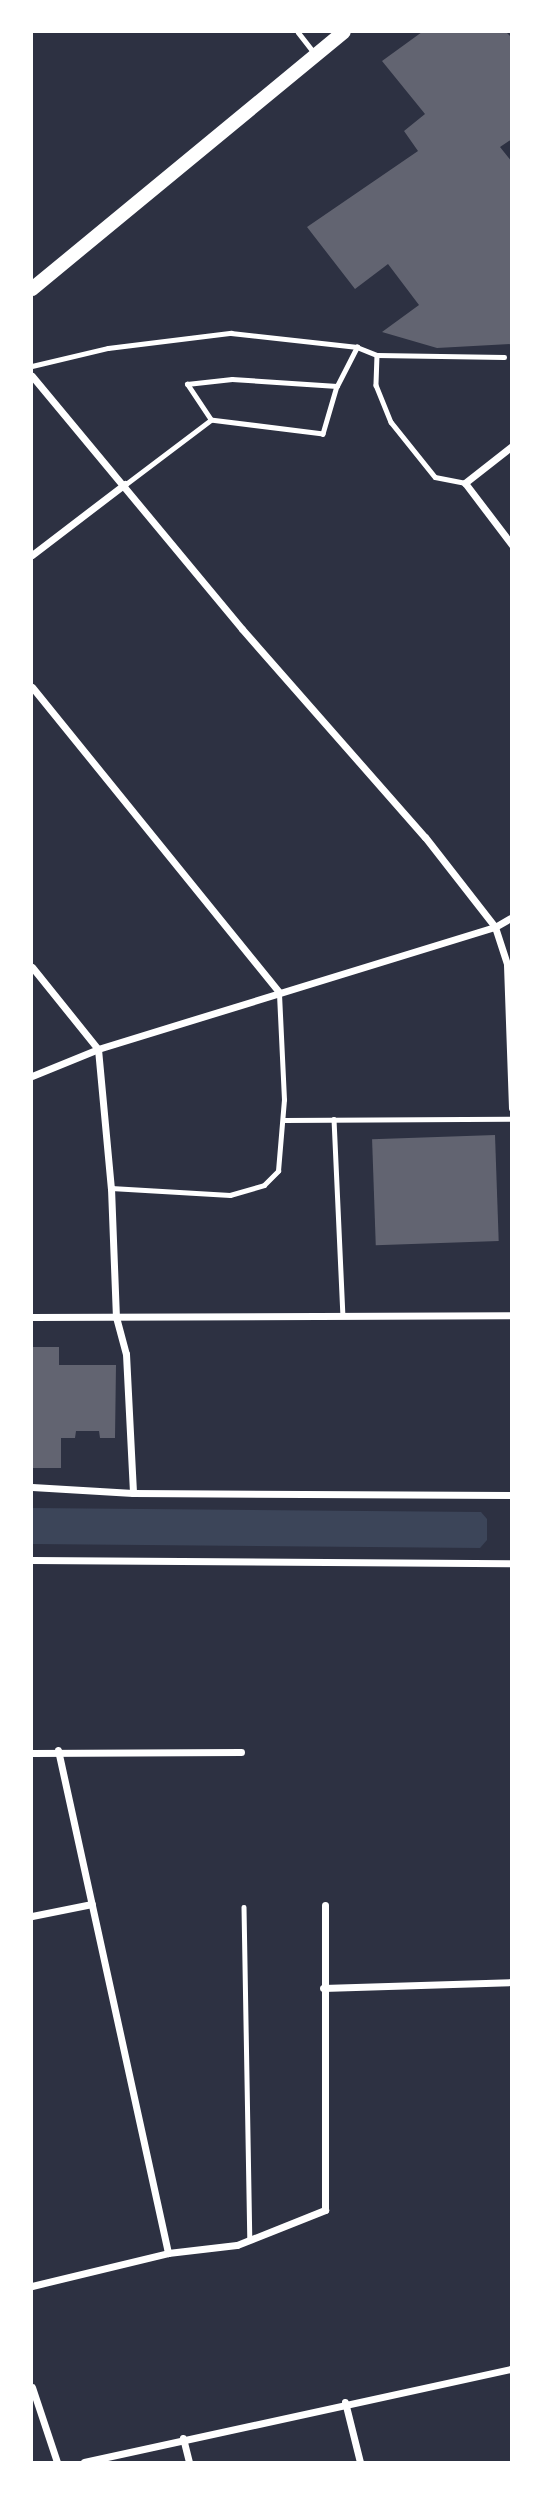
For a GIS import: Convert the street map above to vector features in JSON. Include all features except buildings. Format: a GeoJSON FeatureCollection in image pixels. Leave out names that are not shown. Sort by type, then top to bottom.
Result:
{"type":"FeatureCollection","features":[{"type":"Feature","properties":{"kind":"main road"},"geometry":{"type":"LineString","coordinates":[[32,289],[344,32]]}},
{"type":"Feature","properties":{"kind":"street"},"geometry":{"type":"LineString","coordinates":[[32,376],[125,484],[242,629],[425,837],[495,927],[507,965],[512,1108]]}},
{"type":"Feature","properties":{"kind":"street"},"geometry":{"type":"LineString","coordinates":[[512,446],[465,483],[512,545]]}},
{"type":"Feature","properties":{"kind":"street"},"geometry":{"type":"LineString","coordinates":[[32,555],[125,484]]}},
{"type":"Feature","properties":{"kind":"street"},"geometry":{"type":"LineString","coordinates":[[32,687],[279,992]]}},
{"type":"Feature","properties":{"kind":"street"},"geometry":{"type":"LineString","coordinates":[[32,1076],[98,1049],[495,927],[512,917]]}},
{"type":"Feature","properties":{"kind":"street"},"geometry":{"type":"LineString","coordinates":[[32,967],[98,1049],[111,1188],[116,1317],[126,1354],[133,1493]]}},
{"type":"Feature","properties":{"kind":"street"},"geometry":{"type":"LineString","coordinates":[[32,1317],[512,1315]]}},
{"type":"Feature","properties":{"kind":"street"},"geometry":{"type":"LineString","coordinates":[[32,1488],[133,1493],[512,1495]]}},
{"type":"Feature","properties":{"kind":"street"},"geometry":{"type":"LineString","coordinates":[[32,1560],[512,1563]]}},
{"type":"Feature","properties":{"kind":"street"},"geometry":{"type":"LineString","coordinates":[[32,1753],[58,1750],[241,1752]]}},
{"type":"Feature","properties":{"kind":"street"},"geometry":{"type":"LineString","coordinates":[[58,1750],[168,2253]]}},
{"type":"Feature","properties":{"kind":"street"},"geometry":{"type":"LineString","coordinates":[[32,1916],[92,1904]]}},
{"type":"Feature","properties":{"kind":"street"},"geometry":{"type":"LineString","coordinates":[[32,2286],[168,2253],[250,2239],[324,2210],[324,1905]]}},
{"type":"Feature","properties":{"kind":"street"},"geometry":{"type":"LineString","coordinates":[[323,1988],[512,1982]]}},
{"type":"Feature","properties":{"kind":"street"},"geometry":{"type":"LineString","coordinates":[[84,2462],[345,2402],[512,2369]]}},
{"type":"Feature","properties":{"kind":"street"},"geometry":{"type":"LineString","coordinates":[[32,2387],[57,2462]]}},
{"type":"Feature","properties":{"kind":"street"},"geometry":{"type":"LineString","coordinates":[[345,2402],[359,2462]]}},
{"type":"Feature","properties":{"kind":"street"},"geometry":{"type":"LineString","coordinates":[[183,2438],[189,2462]]}},
{"type":"Feature","properties":{"kind":"lane"},"geometry":{"type":"LineString","coordinates":[[298,32],[315,55]]}},
{"type":"Feature","properties":{"kind":"lane"},"geometry":{"type":"LineString","coordinates":[[32,366],[194,334],[245,334],[357,347],[377,355],[504,357]]}},
{"type":"Feature","properties":{"kind":"lane"},"geometry":{"type":"LineString","coordinates":[[125,484],[211,420],[323,434],[337,386],[357,347]]}},
{"type":"Feature","properties":{"kind":"lane"},"geometry":{"type":"LineString","coordinates":[[377,355],[376,385],[391,422],[435,477],[465,483]]}},
{"type":"Feature","properties":{"kind":"lane"},"geometry":{"type":"LineString","coordinates":[[211,420],[187,384],[232,379],[337,386]]}},
{"type":"Feature","properties":{"kind":"lane"},"geometry":{"type":"LineString","coordinates":[[111,1188],[230,1195],[264,1185],[278,1171],[284,1120],[279,992]]}},
{"type":"Feature","properties":{"kind":"lane"},"geometry":{"type":"LineString","coordinates":[[334,1119],[343,1316]]}},
{"type":"Feature","properties":{"kind":"lane"},"geometry":{"type":"LineString","coordinates":[[284,1120],[512,1119]]}},
{"type":"Feature","properties":{"kind":"lane"},"geometry":{"type":"LineString","coordinates":[[244,1907],[250,2239]]}},
{"type":"Feature","properties":{"kind":"shaded area"},"geometry":{"type":"Polygon","coordinates":[[[32,1508],[481,1512],[487,1519],[487,1540],[480,1548],[32,1544],[32,1508]]]}}]}
